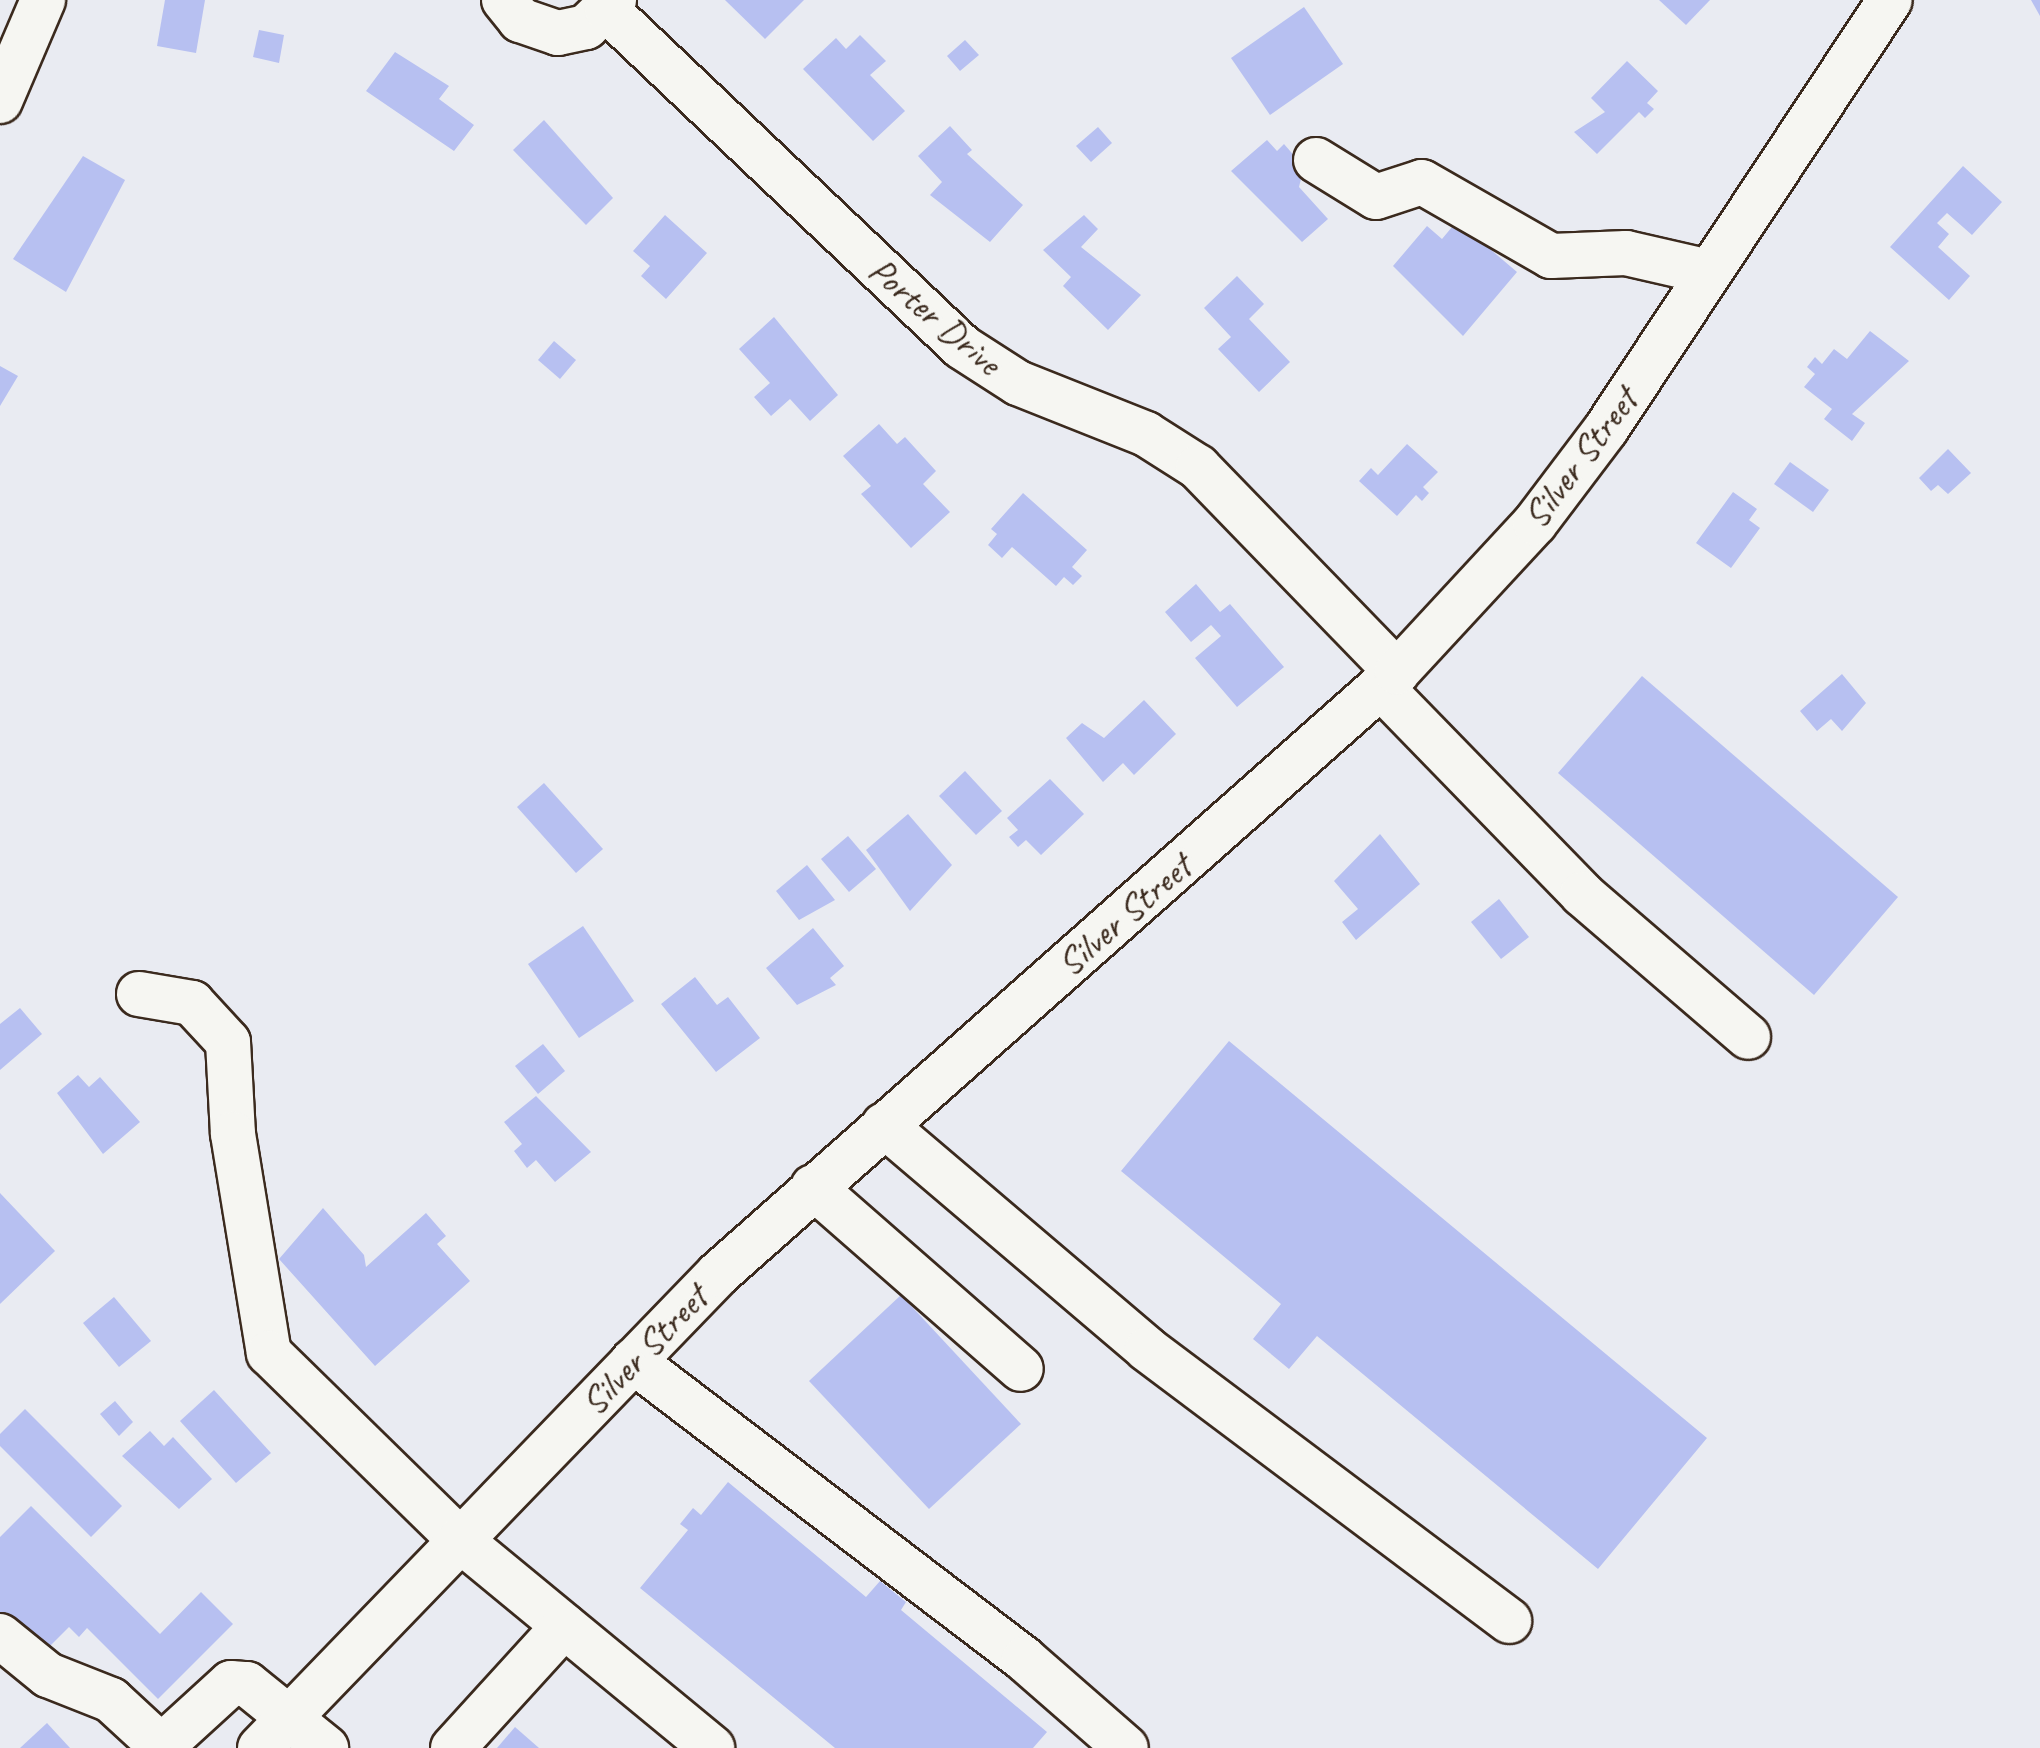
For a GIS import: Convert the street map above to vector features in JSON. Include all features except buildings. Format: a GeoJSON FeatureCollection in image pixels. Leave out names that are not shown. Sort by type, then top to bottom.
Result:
{"type":"FeatureCollection","features":[{"type":"Feature","properties":{"kind":"street"},"geometry":{"type":"LineString","coordinates":[[0,101],[43,0]]}},
{"type":"Feature","properties":{"kind":"street","name":"Porter Drive"},"geometry":{"type":"LineString","coordinates":[[504,0],[520,20],[558,33],[586,27],[611,5],[962,347],[1018,383],[1146,434],[1189,460],[1582,894],[1748,1037]]}},
{"type":"Feature","properties":{"kind":"street","name":"Silver Street"},"geometry":{"type":"LineString","coordinates":[[274,1732],[633,1361],[813,1187],[1389,680],[1535,523],[1709,272],[1874,6]]}},
{"type":"Feature","properties":{"kind":"street"},"geometry":{"type":"LineString","coordinates":[[1316,160],[1376,197],[1422,182],[1551,256],[1626,253],[1709,272]]}},
{"type":"Feature","properties":{"kind":"street"},"geometry":{"type":"LineString","coordinates":[[139,994],[192,1003],[228,1042],[233,1134],[269,1353],[460,1540],[712,1748]]}},
{"type":"Feature","properties":{"kind":"street"},"geometry":{"type":"LineString","coordinates":[[884,1125],[1147,1349],[1509,1621]]}},
{"type":"Feature","properties":{"kind":"street"},"geometry":{"type":"LineString","coordinates":[[813,1187],[1021,1369]]}},
{"type":"Feature","properties":{"kind":"street"},"geometry":{"type":"LineString","coordinates":[[633,1361],[1024,1659],[1126,1748]]}},
{"type":"Feature","properties":{"kind":"street"},"geometry":{"type":"LineString","coordinates":[[453,1748],[564,1626]]}},
{"type":"Feature","properties":{"kind":"street"},"geometry":{"type":"LineString","coordinates":[[0,1636],[48,1675],[111,1700],[162,1747],[231,1683],[247,1684],[274,1732],[326,1748]]}}]}
